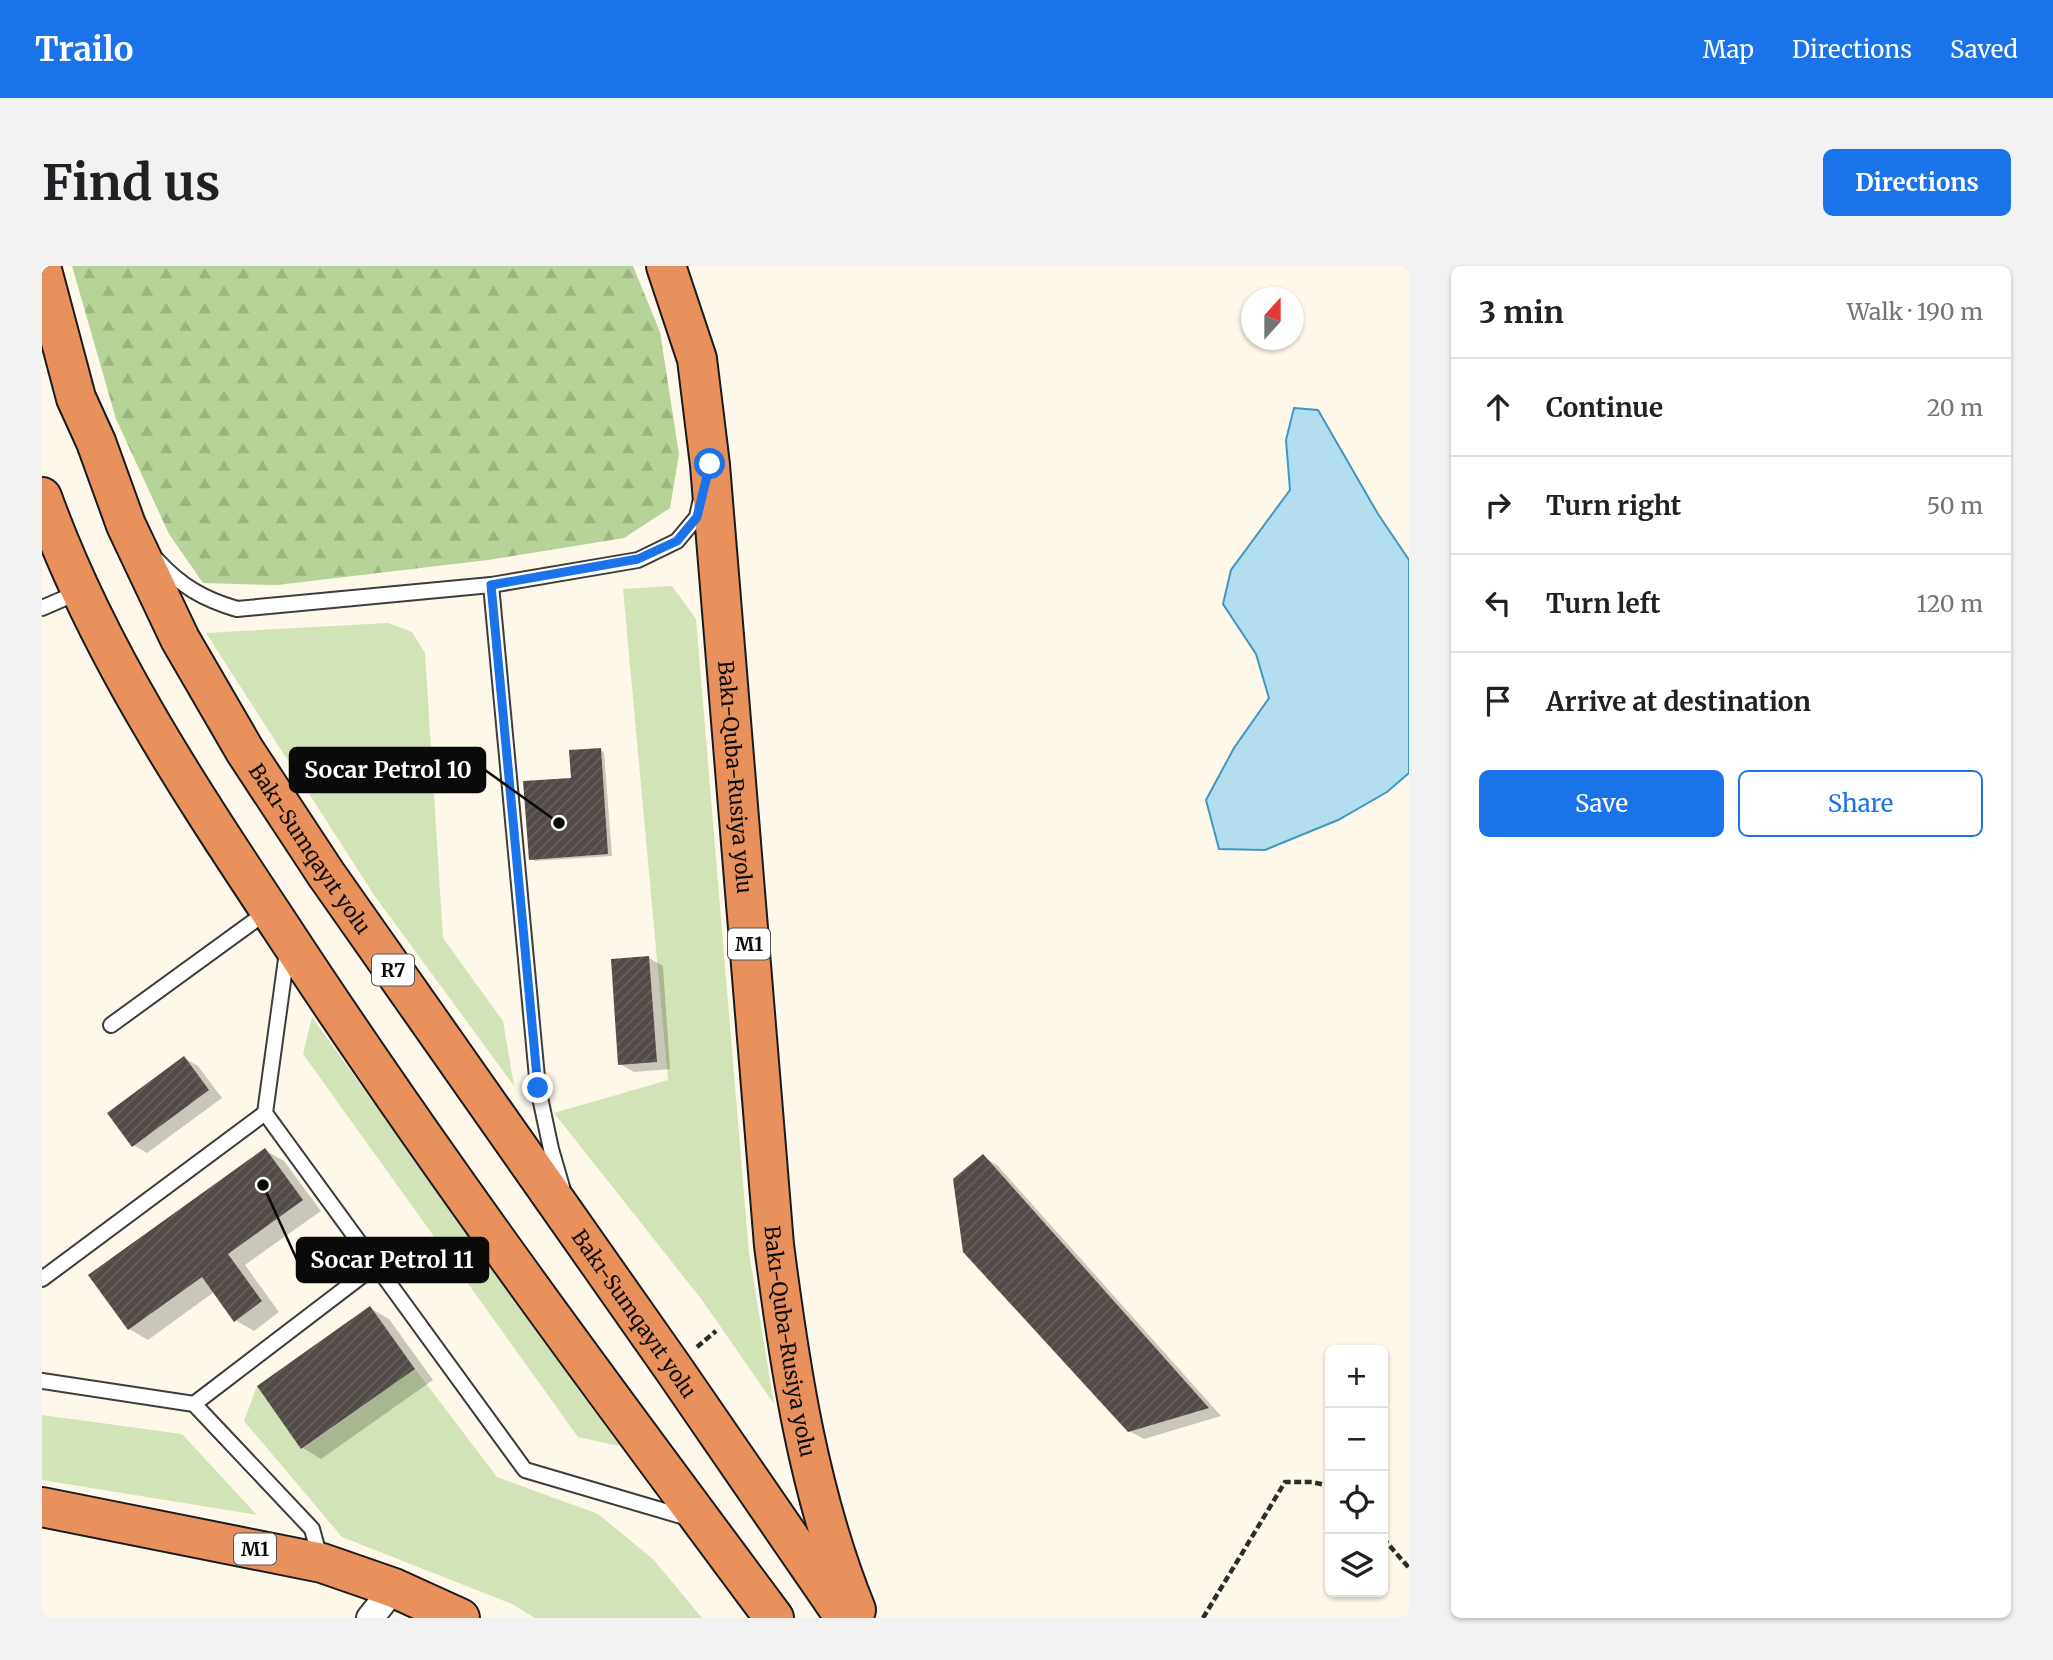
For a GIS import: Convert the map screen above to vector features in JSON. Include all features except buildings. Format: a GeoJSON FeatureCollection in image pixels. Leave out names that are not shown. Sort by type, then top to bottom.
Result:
{"type":"FeatureCollection","features":[{"type":"Feature","properties":{"kind":"highway","name":"Bakı-Quba-Rusiya yolu"},"geometry":{"type":"LineString","coordinates":[[666,266],[697,359],[710,464],[774,1245],[789,1361],[819,1503],[860,1618]]}},
{"type":"Feature","properties":{"kind":"highway","name":"Bakı-Sumqayıt yolu"},"geometry":{"type":"LineString","coordinates":[[42,270],[76,398],[96,442],[126,525],[180,639],[245,751],[326,874],[845,1618]]}},
{"type":"Feature","properties":{"kind":"highway"},"geometry":{"type":"LineString","coordinates":[[42,497],[59,544],[122,672],[234,857],[387,1087],[774,1618]]}},
{"type":"Feature","properties":{"kind":"highway","name":"M1"},"geometry":{"type":"LineString","coordinates":[[42,1507],[322,1563],[394,1588],[460,1618]]}},
{"type":"Feature","properties":{"kind":"street"},"geometry":{"type":"LineString","coordinates":[[370,1618],[394,1588]]}},
{"type":"Feature","properties":{"kind":"lane"},"geometry":{"type":"LineString","coordinates":[[126,525],[167,570],[190,589],[211,601],[237,609],[491,585],[638,559],[677,541],[697,517],[710,464]]}},
{"type":"Feature","properties":{"kind":"lane"},"geometry":{"type":"LineString","coordinates":[[491,585],[538,1088],[551,1149],[573,1227]]}},
{"type":"Feature","properties":{"kind":"lane"},"geometry":{"type":"LineString","coordinates":[[42,608],[81,591]]}},
{"type":"Feature","properties":{"kind":"lane"},"geometry":{"type":"LineString","coordinates":[[111,1025],[279,925]]}},
{"type":"Feature","properties":{"kind":"lane"},"geometry":{"type":"LineString","coordinates":[[279,925],[265,1113],[525,1470],[703,1522]]}},
{"type":"Feature","properties":{"kind":"lane"},"geometry":{"type":"LineString","coordinates":[[42,1279],[265,1113]]}},
{"type":"Feature","properties":{"kind":"lane"},"geometry":{"type":"LineString","coordinates":[[194,1404],[376,1265]]}},
{"type":"Feature","properties":{"kind":"lane"},"geometry":{"type":"LineString","coordinates":[[42,1381],[194,1404],[312,1529],[322,1563]]}},
{"type":"Feature","properties":{"kind":"path"},"geometry":{"type":"LineString","coordinates":[[1203,1618],[1285,1482],[1325,1485]]}},
{"type":"Feature","properties":{"kind":"path"},"geometry":{"type":"LineString","coordinates":[[1388,1544],[1409,1568]]}},
{"type":"Feature","properties":{"kind":"green space"},"geometry":{"type":"Polygon","coordinates":[[[72,266],[633,266],[660,332],[679,454],[670,508],[624,538],[488,560],[277,585],[203,583],[169,534],[116,419],[72,266]]]}},
{"type":"Feature","properties":{"kind":"green space"},"geometry":{"type":"Polygon","coordinates":[[[672,586],[696,619],[749,1253],[774,1404],[702,1300],[554,1113],[668,1080],[623,589],[672,586]]]}},
{"type":"Feature","properties":{"kind":"green space"},"geometry":{"type":"Polygon","coordinates":[[[388,623],[412,632],[425,653],[443,938],[503,1021],[514,1086],[374,895],[206,633],[388,623]]]}},
{"type":"Feature","properties":{"kind":"green space"},"geometry":{"type":"Polygon","coordinates":[[[312,1017],[619,1446],[578,1437],[303,1054],[312,1017]]]}},
{"type":"Feature","properties":{"kind":"green space"},"geometry":{"type":"Polygon","coordinates":[[[415,1369],[497,1477],[598,1514],[653,1559],[702,1618],[535,1618],[512,1604],[342,1537],[244,1421],[257,1386],[302,1449],[415,1369]]]}},
{"type":"Feature","properties":{"kind":"green space"},"geometry":{"type":"Polygon","coordinates":[[[42,1415],[182,1434],[257,1515],[42,1480],[42,1415]]]}},
{"type":"Feature","properties":{"kind":"water"},"geometry":{"type":"Polygon","coordinates":[[[1294,408],[1318,410],[1378,514],[1409,560],[1409,773],[1387,792],[1338,820],[1265,850],[1219,849],[1206,800],[1234,748],[1269,698],[1256,654],[1223,604],[1231,570],[1290,490],[1286,440],[1294,408]]]}},
{"type":"Feature","properties":{"kind":"place","name":"Socar Petrol 10"},"geometry":{"type":"Point","coordinates":[559,823]}},
{"type":"Feature","properties":{"kind":"place","name":"Socar Petrol 11"},"geometry":{"type":"Point","coordinates":[263,1185]}},
{"type":"Feature","properties":{"kind":"route"},"geometry":{"type":"LineString","coordinates":[[538,1088],[491,585],[638,559],[677,541],[697,517],[710,464]]}}]}
